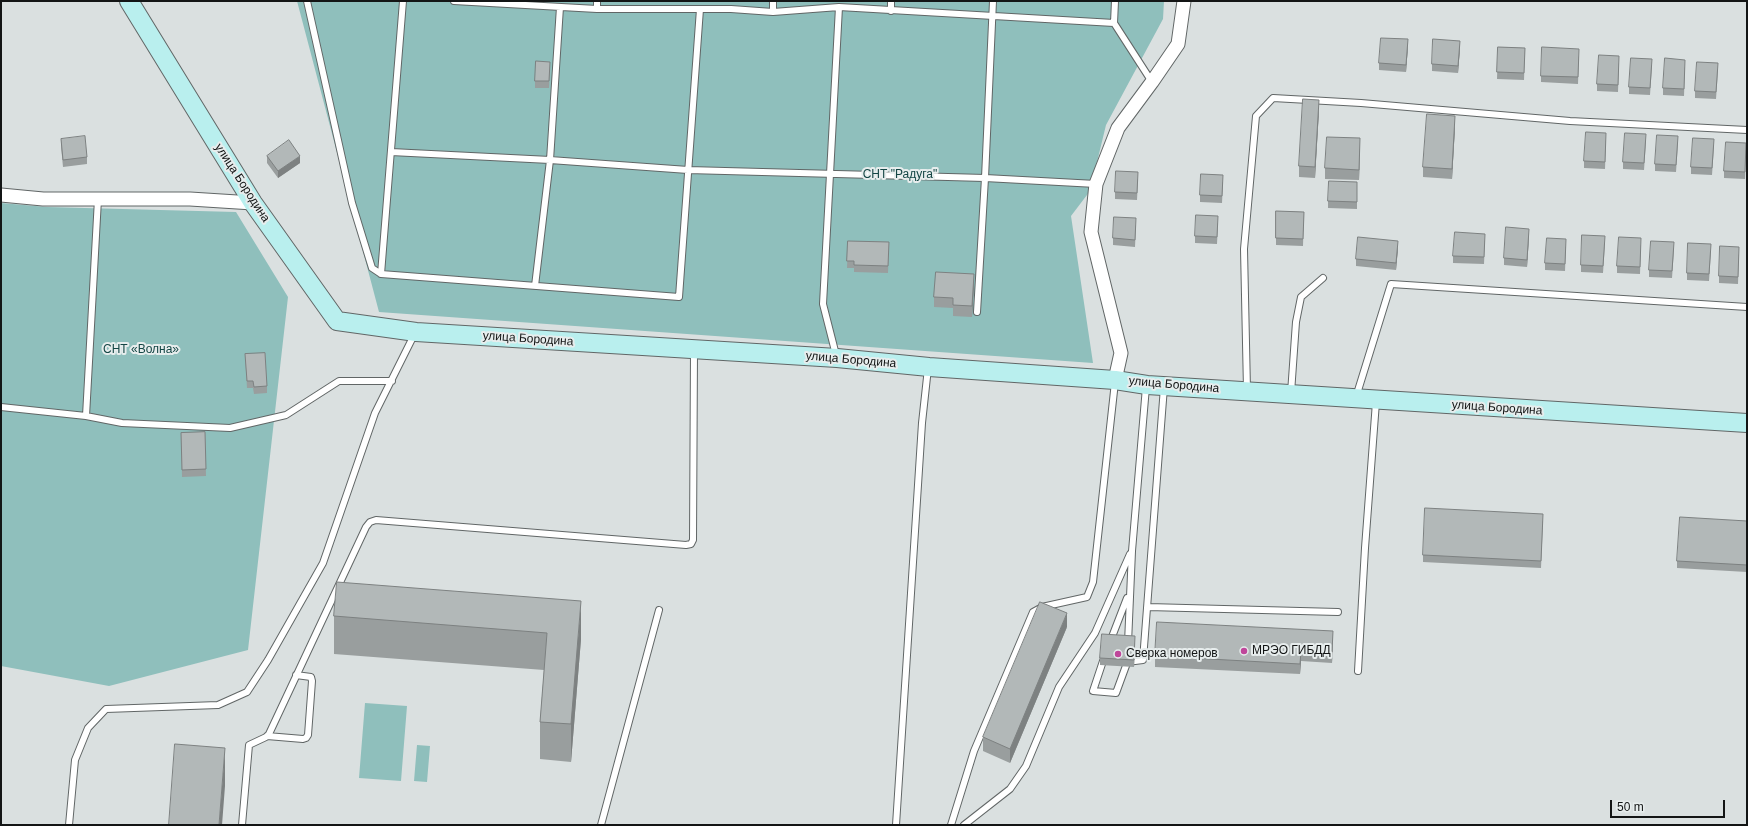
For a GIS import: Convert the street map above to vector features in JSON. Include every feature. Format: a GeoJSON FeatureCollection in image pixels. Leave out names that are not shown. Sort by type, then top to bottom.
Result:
{"type":"FeatureCollection","features":[{"type":"Feature","properties":{"kind":"main road","name":"улица Бородина"},"geometry":{"type":"LineString","coordinates":[[129,1],[253,203],[337,321],[416,332],[836,358],[1115,380],[1165,386],[1747,423]]}},
{"type":"Feature","properties":{"kind":"street"},"geometry":{"type":"LineString","coordinates":[[1115,380],[1121,353],[1091,232],[1096,184],[1118,128],[1178,44],[1184,1]]}},
{"type":"Feature","properties":{"kind":"street"},"geometry":{"type":"LineString","coordinates":[[1,195],[43,199],[190,199],[253,203]]}},
{"type":"Feature","properties":{"kind":"lane"},"geometry":{"type":"LineString","coordinates":[[308,1],[352,203],[372,268],[381,274],[679,297],[700,9]]}},
{"type":"Feature","properties":{"kind":"lane"},"geometry":{"type":"LineString","coordinates":[[381,274],[404,1]]}},
{"type":"Feature","properties":{"kind":"lane"},"geometry":{"type":"LineString","coordinates":[[454,1],[597,9],[732,9],[772,12],[839,7],[1114,23]]}},
{"type":"Feature","properties":{"kind":"lane"},"geometry":{"type":"LineString","coordinates":[[597,1],[597,9]]}},
{"type":"Feature","properties":{"kind":"lane"},"geometry":{"type":"LineString","coordinates":[[772,12],[773,1]]}},
{"type":"Feature","properties":{"kind":"lane"},"geometry":{"type":"LineString","coordinates":[[891,1],[891,11]]}},
{"type":"Feature","properties":{"kind":"lane"},"geometry":{"type":"LineString","coordinates":[[977,312],[993,1]]}},
{"type":"Feature","properties":{"kind":"lane"},"geometry":{"type":"LineString","coordinates":[[1115,1],[1114,23],[1152,82]]}},
{"type":"Feature","properties":{"kind":"lane"},"geometry":{"type":"LineString","coordinates":[[535,286],[550,160],[560,7]]}},
{"type":"Feature","properties":{"kind":"lane"},"geometry":{"type":"LineString","coordinates":[[836,358],[823,304],[839,7]]}},
{"type":"Feature","properties":{"kind":"lane"},"geometry":{"type":"LineString","coordinates":[[1247,391],[1244,249],[1256,116],[1273,98],[1361,103],[1570,121],[1747,130]]}},
{"type":"Feature","properties":{"kind":"lane"},"geometry":{"type":"LineString","coordinates":[[391,152],[550,160],[688,170],[985,178],[1096,184]]}},
{"type":"Feature","properties":{"kind":"lane"},"geometry":{"type":"LineString","coordinates":[[86,416],[98,199]]}},
{"type":"Feature","properties":{"kind":"lane"},"geometry":{"type":"LineString","coordinates":[[1291,394],[1296,322],[1301,297],[1323,278]]}},
{"type":"Feature","properties":{"kind":"lane"},"geometry":{"type":"LineString","coordinates":[[1356,399],[1391,284],[1747,307]]}},
{"type":"Feature","properties":{"kind":"lane"},"geometry":{"type":"LineString","coordinates":[[69,825],[75,760],[88,728],[106,709],[218,705],[248,692],[268,660],[322,563],[375,412],[416,332]]}},
{"type":"Feature","properties":{"kind":"lane"},"geometry":{"type":"LineString","coordinates":[[267,736],[366,527],[370,522],[376,520],[686,545],[691,544],[693,540],[694,349]]}},
{"type":"Feature","properties":{"kind":"lane"},"geometry":{"type":"LineString","coordinates":[[896,825],[922,423],[929,366]]}},
{"type":"Feature","properties":{"kind":"lane"},"geometry":{"type":"LineString","coordinates":[[951,825],[974,752],[1033,612],[1042,607],[1087,597],[1093,582],[1115,380]]}},
{"type":"Feature","properties":{"kind":"lane"},"geometry":{"type":"LineString","coordinates":[[1,407],[86,416],[122,423],[230,428],[286,415],[339,381],[392,381]]}},
{"type":"Feature","properties":{"kind":"lane"},"geometry":{"type":"LineString","coordinates":[[1128,648],[1129,593],[1132,551],[1147,384]]}},
{"type":"Feature","properties":{"kind":"lane"},"geometry":{"type":"LineString","coordinates":[[1127,663],[1143,660],[1165,386]]}},
{"type":"Feature","properties":{"kind":"lane"},"geometry":{"type":"LineString","coordinates":[[1358,671],[1365,548],[1377,400]]}},
{"type":"Feature","properties":{"kind":"lane"},"geometry":{"type":"LineString","coordinates":[[964,825],[1010,789],[1026,766],[1059,687],[1095,633],[1132,551]]}},
{"type":"Feature","properties":{"kind":"lane"},"geometry":{"type":"LineString","coordinates":[[335,592],[343,592]]}},
{"type":"Feature","properties":{"kind":"lane"},"geometry":{"type":"LineString","coordinates":[[1127,655],[1127,663],[1116,693],[1093,691],[1129,593]]}},
{"type":"Feature","properties":{"kind":"lane"},"geometry":{"type":"LineString","coordinates":[[1148,607],[1338,612]]}},
{"type":"Feature","properties":{"kind":"lane"},"geometry":{"type":"LineString","coordinates":[[601,825],[659,610]]}},
{"type":"Feature","properties":{"kind":"lane"},"geometry":{"type":"LineString","coordinates":[[242,825],[248,748],[251,743],[267,736],[303,739],[308,735],[312,681],[311,677],[296,675]]}},
{"type":"Feature","properties":{"kind":"green space","name":"СНТ \"Радуга\""},"geometry":{"type":"Polygon","coordinates":[[[297,1],[1164,1],[1163,19],[1106,125],[1090,191],[1071,216],[1093,363],[379,312],[297,1]]]}},
{"type":"Feature","properties":{"kind":"green space","name":"СНТ «Волна»"},"geometry":{"type":"Polygon","coordinates":[[[1,203],[47,207],[236,212],[288,297],[248,650],[109,686],[1,666],[1,203]]]}},
{"type":"Feature","properties":{"kind":"green space"},"geometry":{"type":"Polygon","coordinates":[[[365,703],[407,706],[401,781],[359,778],[365,703]]]}},
{"type":"Feature","properties":{"kind":"green space"},"geometry":{"type":"Polygon","coordinates":[[[417,745],[430,746],[427,782],[414,781],[417,745]]]}},
{"type":"Feature","properties":{"kind":"building"},"geometry":{"type":"Polygon","coordinates":[[[1381,38],[1408,39],[1406,65],[1379,63],[1381,38]]]}},
{"type":"Feature","properties":{"kind":"building"},"geometry":{"type":"Polygon","coordinates":[[[1433,39],[1460,41],[1458,66],[1432,64],[1433,39]]]}},
{"type":"Feature","properties":{"kind":"building"},"geometry":{"type":"Polygon","coordinates":[[[1498,47],[1525,48],[1524,73],[1497,72],[1498,47]]]}},
{"type":"Feature","properties":{"kind":"building"},"geometry":{"type":"Polygon","coordinates":[[[1542,47],[1579,49],[1578,77],[1541,76],[1542,47]]]}},
{"type":"Feature","properties":{"kind":"building"},"geometry":{"type":"Polygon","coordinates":[[[1599,55],[1619,56],[1618,85],[1597,84],[1599,55]]]}},
{"type":"Feature","properties":{"kind":"building"},"geometry":{"type":"Polygon","coordinates":[[[1631,58],[1652,59],[1650,88],[1629,87],[1631,58]]]}},
{"type":"Feature","properties":{"kind":"building"},"geometry":{"type":"Polygon","coordinates":[[[1665,58],[1685,60],[1684,89],[1663,88],[1665,58]]]}},
{"type":"Feature","properties":{"kind":"building"},"geometry":{"type":"Polygon","coordinates":[[[536,61],[550,62],[549,81],[535,81],[536,61]]]}},
{"type":"Feature","properties":{"kind":"building"},"geometry":{"type":"Polygon","coordinates":[[[1697,62],[1718,63],[1716,92],[1695,91],[1697,62]]]}},
{"type":"Feature","properties":{"kind":"building"},"geometry":{"type":"Polygon","coordinates":[[[1303,99],[1319,100],[1315,167],[1299,166],[1303,99]]]}},
{"type":"Feature","properties":{"kind":"building"},"geometry":{"type":"Polygon","coordinates":[[[1427,114],[1455,116],[1452,169],[1423,167],[1427,114]]]}},
{"type":"Feature","properties":{"kind":"building"},"geometry":{"type":"Polygon","coordinates":[[[1586,132],[1606,133],[1605,162],[1584,161],[1586,132]]]}},
{"type":"Feature","properties":{"kind":"building"},"geometry":{"type":"Polygon","coordinates":[[[1625,133],[1646,134],[1644,163],[1623,162],[1625,133]]]}},
{"type":"Feature","properties":{"kind":"building"},"geometry":{"type":"Polygon","coordinates":[[[1657,135],[1678,136],[1676,165],[1655,164],[1657,135]]]}},
{"type":"Feature","properties":{"kind":"building"},"geometry":{"type":"Polygon","coordinates":[[[85,136],[87,157],[63,160],[61,139],[85,136]]]}},
{"type":"Feature","properties":{"kind":"building"},"geometry":{"type":"Polygon","coordinates":[[[1327,137],[1360,138],[1359,170],[1325,168],[1327,137]]]}},
{"type":"Feature","properties":{"kind":"building"},"geometry":{"type":"Polygon","coordinates":[[[1693,138],[1714,139],[1712,168],[1691,167],[1693,138]]]}},
{"type":"Feature","properties":{"kind":"building"},"geometry":{"type":"Polygon","coordinates":[[[289,140],[300,156],[278,171],[267,156],[289,140]]]}},
{"type":"Feature","properties":{"kind":"building"},"geometry":{"type":"Polygon","coordinates":[[[1726,142],[1746,143],[1745,172],[1724,171],[1726,142]]]}},
{"type":"Feature","properties":{"kind":"building"},"geometry":{"type":"Polygon","coordinates":[[[1116,171],[1138,172],[1137,193],[1115,192],[1116,171]]]}},
{"type":"Feature","properties":{"kind":"building"},"geometry":{"type":"Polygon","coordinates":[[[1201,174],[1223,175],[1222,196],[1200,195],[1201,174]]]}},
{"type":"Feature","properties":{"kind":"building"},"geometry":{"type":"Polygon","coordinates":[[[1329,181],[1357,182],[1357,202],[1328,201],[1329,181]]]}},
{"type":"Feature","properties":{"kind":"building"},"geometry":{"type":"Polygon","coordinates":[[[1276,211],[1304,212],[1303,239],[1276,238],[1276,211]]]}},
{"type":"Feature","properties":{"kind":"building"},"geometry":{"type":"Polygon","coordinates":[[[1196,215],[1218,216],[1217,237],[1195,236],[1196,215]]]}},
{"type":"Feature","properties":{"kind":"building"},"geometry":{"type":"Polygon","coordinates":[[[1114,217],[1136,218],[1135,240],[1113,238],[1114,217]]]}},
{"type":"Feature","properties":{"kind":"building"},"geometry":{"type":"Polygon","coordinates":[[[1506,227],[1529,229],[1527,260],[1504,258],[1506,227]]]}},
{"type":"Feature","properties":{"kind":"building"},"geometry":{"type":"Polygon","coordinates":[[[1455,232],[1485,234],[1484,257],[1453,256],[1455,232]]]}},
{"type":"Feature","properties":{"kind":"building"},"geometry":{"type":"Polygon","coordinates":[[[1582,235],[1605,236],[1603,266],[1581,265],[1582,235]]]}},
{"type":"Feature","properties":{"kind":"building"},"geometry":{"type":"Polygon","coordinates":[[[1358,237],[1398,241],[1396,263],[1356,259],[1358,237]]]}},
{"type":"Feature","properties":{"kind":"building"},"geometry":{"type":"Polygon","coordinates":[[[1619,237],[1641,238],[1640,267],[1617,266],[1619,237]]]}},
{"type":"Feature","properties":{"kind":"building"},"geometry":{"type":"Polygon","coordinates":[[[1547,238],[1566,239],[1565,264],[1545,263],[1547,238]]]}},
{"type":"Feature","properties":{"kind":"building"},"geometry":{"type":"Polygon","coordinates":[[[848,241],[889,242],[888,266],[854,265],[854,261],[847,261],[848,241]]]}},
{"type":"Feature","properties":{"kind":"building"},"geometry":{"type":"Polygon","coordinates":[[[1651,241],[1674,242],[1672,271],[1649,270],[1651,241]]]}},
{"type":"Feature","properties":{"kind":"building"},"geometry":{"type":"Polygon","coordinates":[[[1688,243],[1711,244],[1709,274],[1687,273],[1688,243]]]}},
{"type":"Feature","properties":{"kind":"building"},"geometry":{"type":"Polygon","coordinates":[[[1720,246],[1739,247],[1738,277],[1719,276],[1720,246]]]}},
{"type":"Feature","properties":{"kind":"building"},"geometry":{"type":"Polygon","coordinates":[[[936,272],[974,274],[972,306],[953,305],[953,298],[934,297],[936,272]]]}},
{"type":"Feature","properties":{"kind":"building"},"geometry":{"type":"Polygon","coordinates":[[[265,353],[267,386],[254,387],[253,381],[247,381],[245,354],[265,353]]]}},
{"type":"Feature","properties":{"kind":"building"},"geometry":{"type":"Polygon","coordinates":[[[205,432],[206,469],[182,470],[181,433],[205,432]]]}},
{"type":"Feature","properties":{"kind":"building"},"geometry":{"type":"Polygon","coordinates":[[[1425,508],[1543,514],[1541,561],[1423,555],[1425,508]]]}},
{"type":"Feature","properties":{"kind":"building"},"geometry":{"type":"Polygon","coordinates":[[[1680,517],[1747,521],[1747,565],[1677,561],[1680,517]]]}},
{"type":"Feature","properties":{"kind":"building"},"geometry":{"type":"Polygon","coordinates":[[[337,582],[581,601],[571,724],[540,722],[547,633],[334,616],[337,582]]]}},
{"type":"Feature","properties":{"kind":"building"},"geometry":{"type":"Polygon","coordinates":[[[1040,602],[1067,613],[1010,749],[983,737],[1040,602]]]}},
{"type":"Feature","properties":{"kind":"building","name":"МРЭО ГИБДД"},"geometry":{"type":"Polygon","coordinates":[[[1157,622],[1333,631],[1332,652],[1301,651],[1300,664],[1155,656],[1157,622]]]}},
{"type":"Feature","properties":{"kind":"building","name":"Сверка номеров"},"geometry":{"type":"Polygon","coordinates":[[[1102,634],[1135,636],[1134,660],[1100,658],[1102,634]]]}},
{"type":"Feature","properties":{"kind":"building"},"geometry":{"type":"Polygon","coordinates":[[[175,744],[225,748],[219,825],[169,825],[175,744]]]}},
{"type":"Feature","properties":{"kind":"place","name":"МРЭО ГИБДД"},"geometry":{"type":"Point","coordinates":[1244,651]}},
{"type":"Feature","properties":{"kind":"place","name":"Сверка номеров"},"geometry":{"type":"Point","coordinates":[1118,654]}}]}
